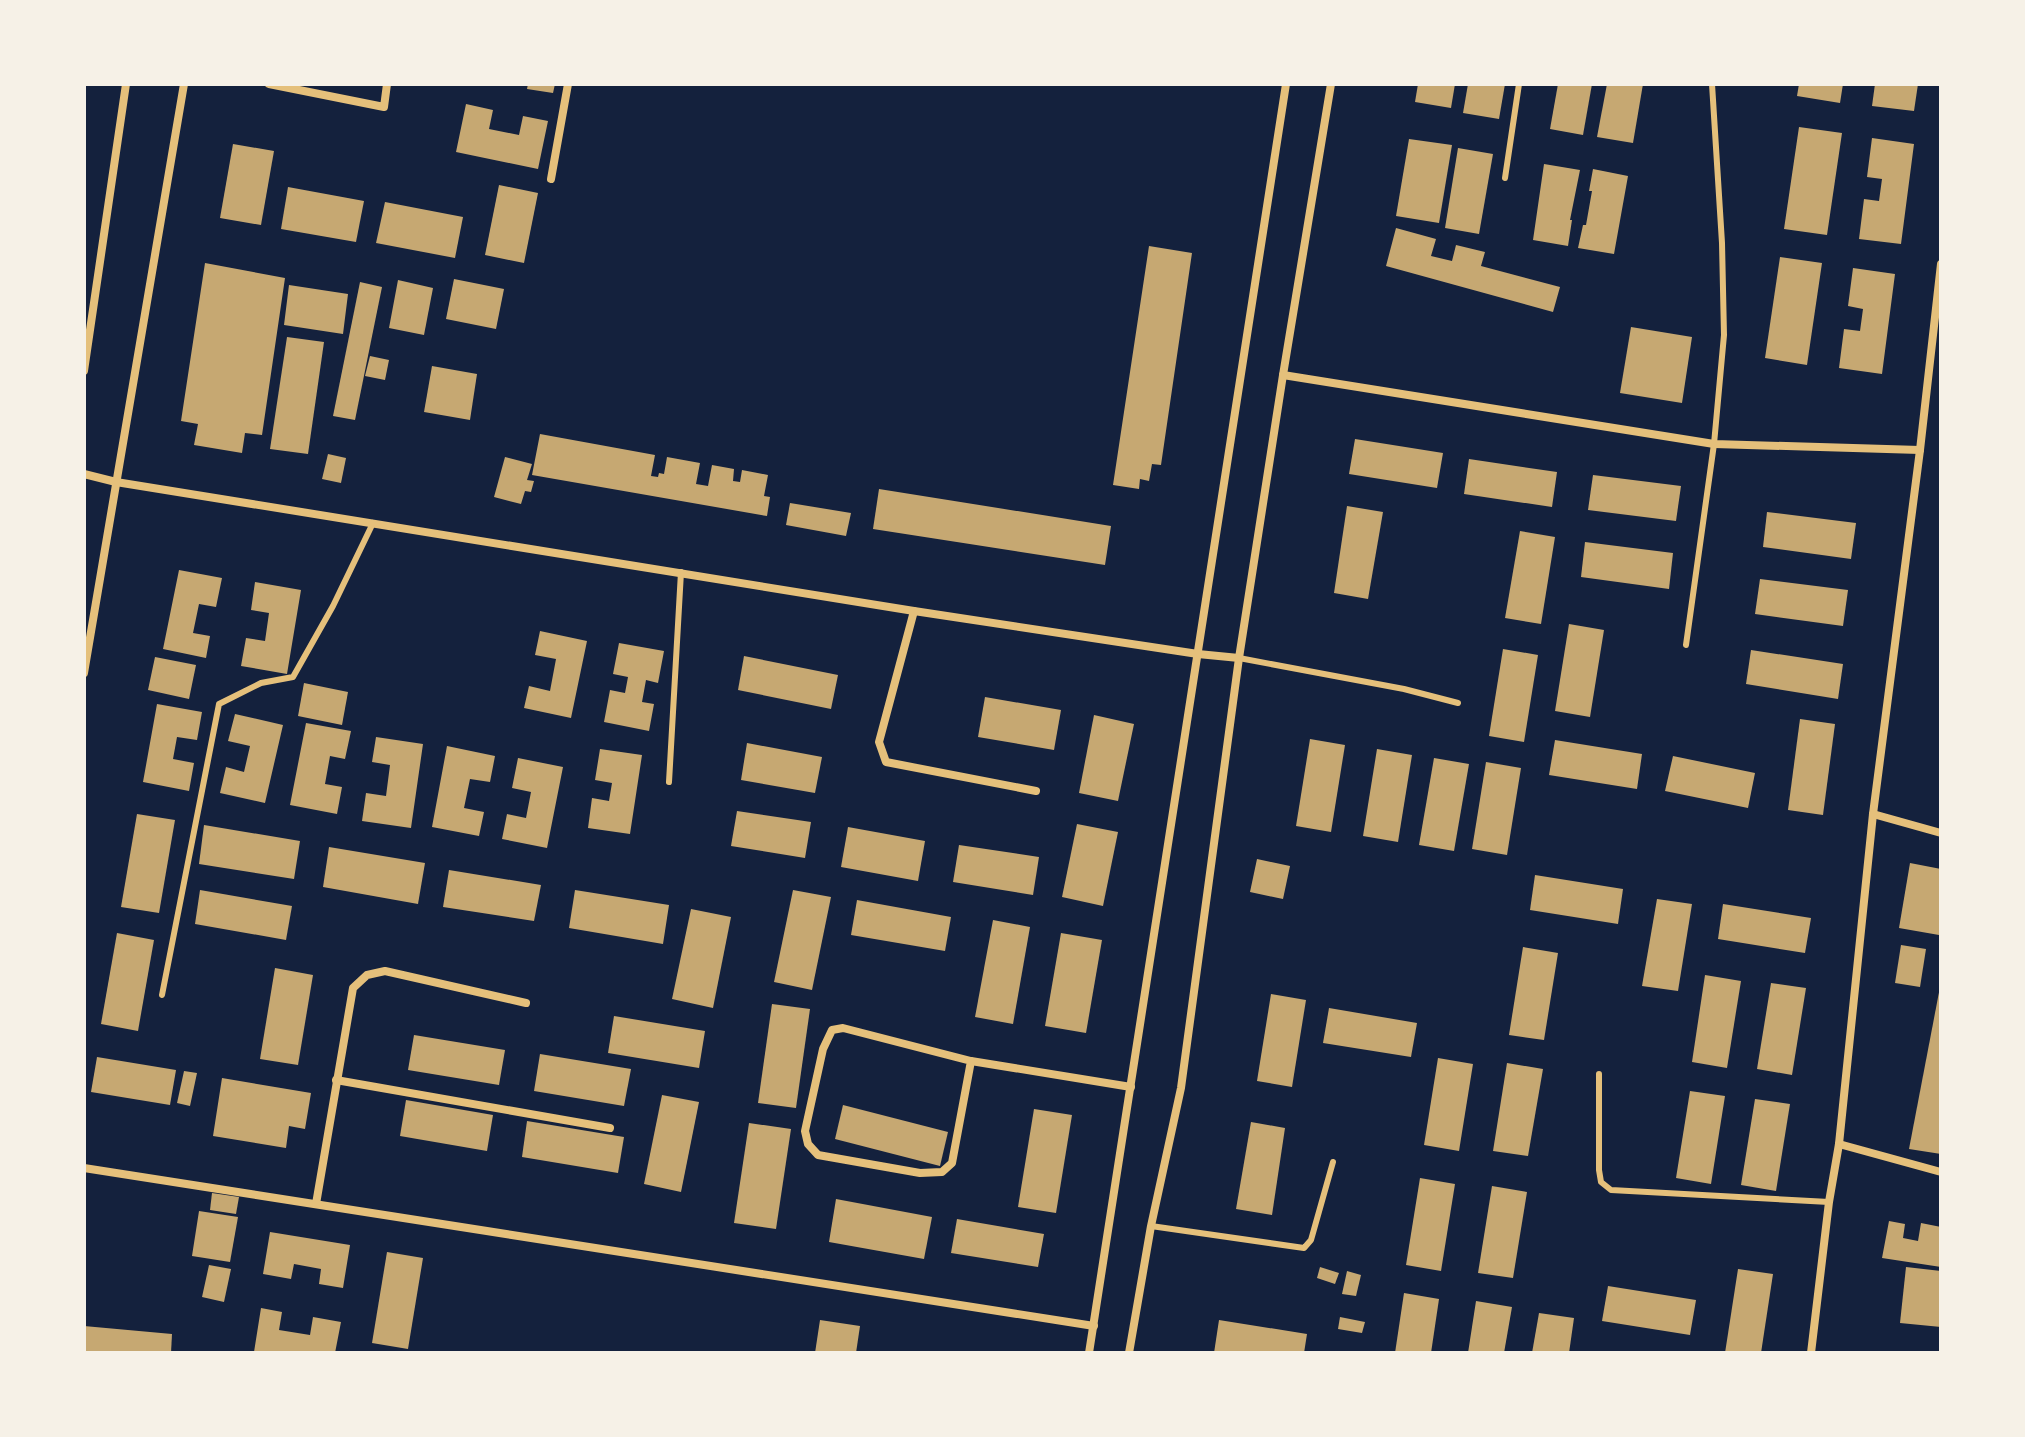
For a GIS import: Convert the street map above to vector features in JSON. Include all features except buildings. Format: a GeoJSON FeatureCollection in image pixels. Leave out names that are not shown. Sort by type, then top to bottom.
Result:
{"type":"FeatureCollection","features":[{"type":"Feature","properties":{"kind":"street"},"geometry":{"type":"LineString","coordinates":[[84,371],[126,84]]}},
{"type":"Feature","properties":{"kind":"street"},"geometry":{"type":"LineString","coordinates":[[84,673],[184,84]]}},
{"type":"Feature","properties":{"kind":"street"},"geometry":{"type":"LineString","coordinates":[[269,84],[384,107],[387,84]]}},
{"type":"Feature","properties":{"kind":"street"},"geometry":{"type":"LineString","coordinates":[[551,179],[568,84]]}},
{"type":"Feature","properties":{"kind":"street"},"geometry":{"type":"LineString","coordinates":[[1089,1353],[1286,84]]}},
{"type":"Feature","properties":{"kind":"street"},"geometry":{"type":"LineString","coordinates":[[1129,1353],[1151,1226],[1181,1088],[1239,658],[1331,84]]}},
{"type":"Feature","properties":{"kind":"street"},"geometry":{"type":"LineString","coordinates":[[1811,1353],[1839,1144],[1873,814],[1941,264]]}},
{"type":"Feature","properties":{"kind":"street"},"geometry":{"type":"LineString","coordinates":[[1283,375],[1714,444],[1920,450]]}},
{"type":"Feature","properties":{"kind":"street"},"geometry":{"type":"LineString","coordinates":[[84,474],[116,482],[914,611],[1239,658]]}},
{"type":"Feature","properties":{"kind":"street"},"geometry":{"type":"LineString","coordinates":[[914,611],[879,742],[886,762],[1036,791]]}},
{"type":"Feature","properties":{"kind":"street"},"geometry":{"type":"LineString","coordinates":[[1873,814],[1941,833]]}},
{"type":"Feature","properties":{"kind":"street"},"geometry":{"type":"LineString","coordinates":[[316,1204],[353,988],[367,975],[385,971],[526,1003]]}},
{"type":"Feature","properties":{"kind":"street"},"geometry":{"type":"LineString","coordinates":[[971,1061],[952,1163],[942,1172],[920,1173],[818,1155],[808,1144],[805,1131],[823,1049],[832,1030],[843,1028],[971,1061],[1131,1087]]}},
{"type":"Feature","properties":{"kind":"street"},"geometry":{"type":"LineString","coordinates":[[336,1080],[610,1128]]}},
{"type":"Feature","properties":{"kind":"street"},"geometry":{"type":"LineString","coordinates":[[1839,1144],[1941,1172]]}},
{"type":"Feature","properties":{"kind":"street"},"geometry":{"type":"LineString","coordinates":[[84,1168],[1094,1326]]}},
{"type":"Feature","properties":{"kind":"lane"},"geometry":{"type":"LineString","coordinates":[[1505,178],[1519,84]]}},
{"type":"Feature","properties":{"kind":"lane"},"geometry":{"type":"LineString","coordinates":[[1686,645],[1714,444],[1724,335],[1712,84]]}},
{"type":"Feature","properties":{"kind":"lane"},"geometry":{"type":"LineString","coordinates":[[162,995],[219,704],[261,683],[293,677],[333,606],[373,523]]}},
{"type":"Feature","properties":{"kind":"lane"},"geometry":{"type":"LineString","coordinates":[[669,782],[681,572]]}},
{"type":"Feature","properties":{"kind":"lane"},"geometry":{"type":"LineString","coordinates":[[1239,658],[1404,689],[1458,703]]}},
{"type":"Feature","properties":{"kind":"lane"},"geometry":{"type":"LineString","coordinates":[[1599,1074],[1599,1170],[1601,1182],[1611,1190],[1829,1202]]}},
{"type":"Feature","properties":{"kind":"lane"},"geometry":{"type":"LineString","coordinates":[[1151,1226],[1304,1248],[1311,1240],[1333,1162]]}}]}
